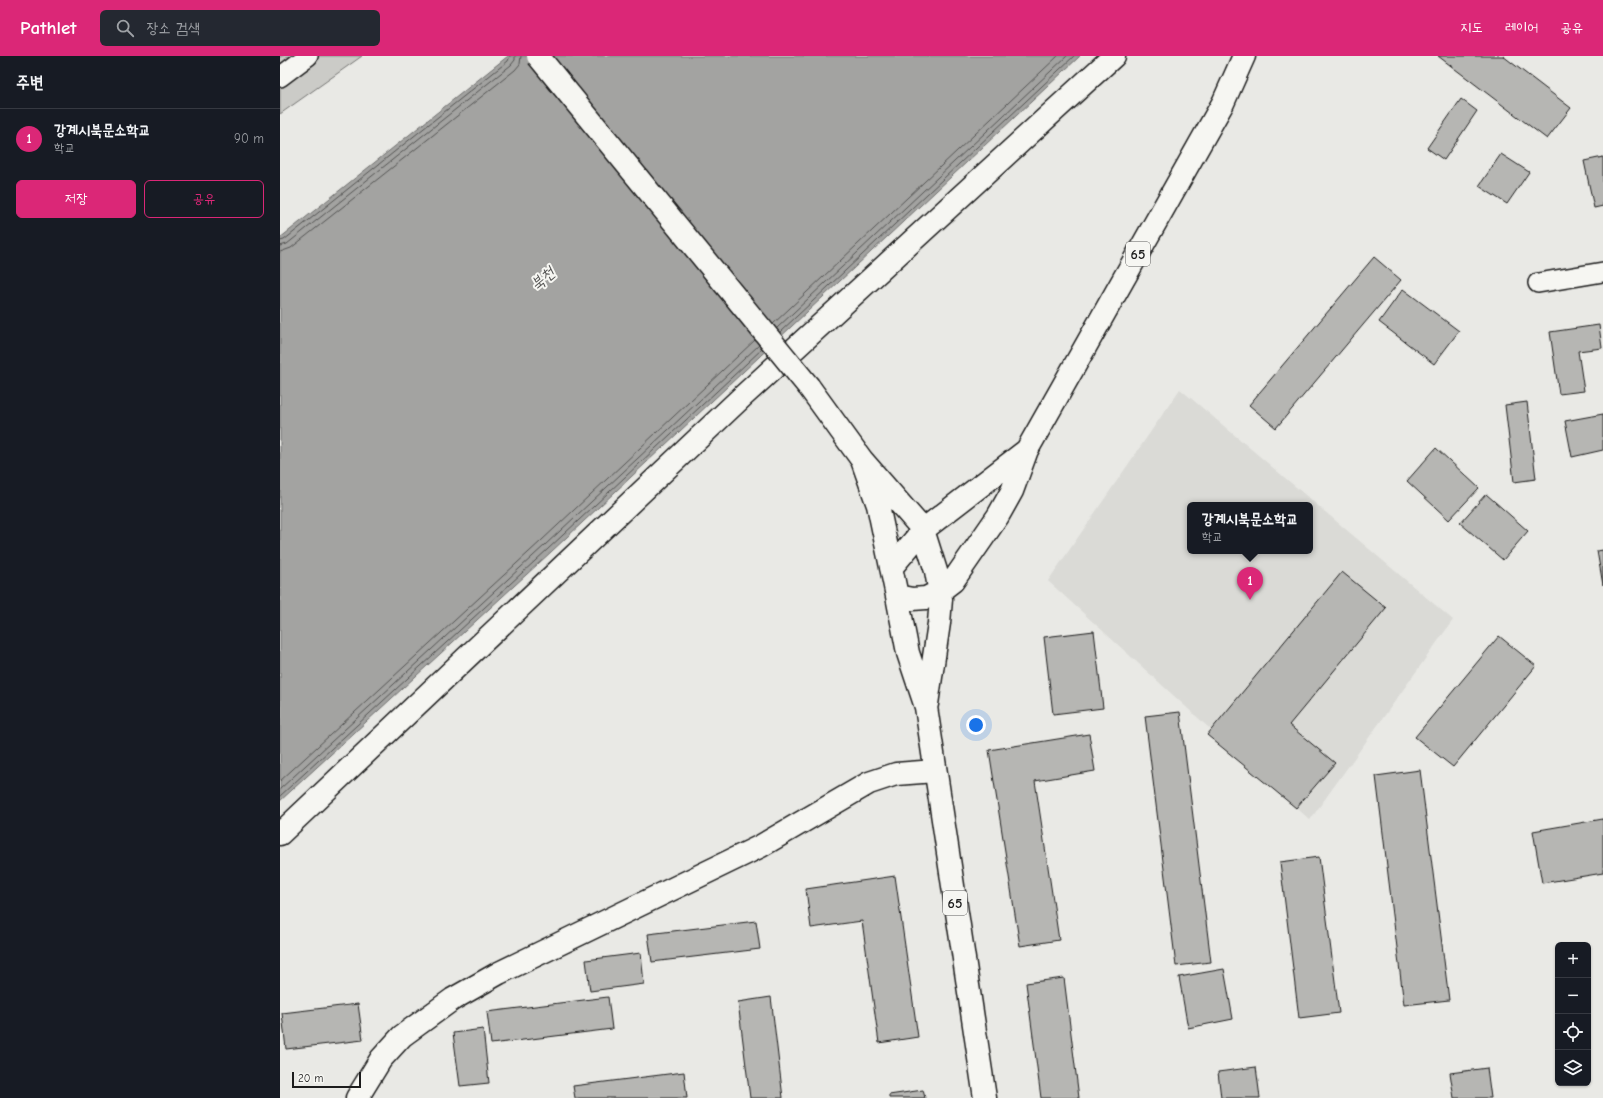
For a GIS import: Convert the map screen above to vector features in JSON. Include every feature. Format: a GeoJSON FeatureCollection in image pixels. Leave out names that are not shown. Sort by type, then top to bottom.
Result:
{"type":"FeatureCollection","features":[{"type":"Feature","properties":{"kind":"main road"},"geometry":{"type":"LineString","coordinates":[[538,56],[809,388],[862,460],[923,530],[936,571],[941,599],[939,623],[926,707]]}},
{"type":"Feature","properties":{"kind":"main road"},"geometry":{"type":"LineString","coordinates":[[280,834],[742,397],[1114,56]]}},
{"type":"Feature","properties":{"kind":"main road","name":"65"},"geometry":{"type":"LineString","coordinates":[[1027,450],[1223,103],[1244,56]]}},
{"type":"Feature","properties":{"kind":"main road"},"geometry":{"type":"LineString","coordinates":[[891,568],[923,530],[1027,450]]}},
{"type":"Feature","properties":{"kind":"main road"},"geometry":{"type":"LineString","coordinates":[[897,596],[912,599],[926,598],[940,591],[953,581],[998,516],[1012,490],[1027,450]]}},
{"type":"Feature","properties":{"kind":"main road"},"geometry":{"type":"LineString","coordinates":[[862,460],[878,505],[908,653],[926,707]]}},
{"type":"Feature","properties":{"kind":"main road","name":"65"},"geometry":{"type":"LineString","coordinates":[[926,707],[985,1098]]}},
{"type":"Feature","properties":{"kind":"main road"},"geometry":{"type":"LineString","coordinates":[[357,1098],[381,1059],[402,1036],[453,999],[499,973],[761,846],[869,783],[896,774],[935,771]]}},
{"type":"Feature","properties":{"kind":"street"},"geometry":{"type":"LineString","coordinates":[[280,77],[308,56]]}},
{"type":"Feature","properties":{"kind":"street"},"geometry":{"type":"LineString","coordinates":[[1538,282],[1603,272]]}},
{"type":"Feature","properties":{"kind":"shaded area"},"geometry":{"type":"Polygon","coordinates":[[[280,56],[362,56],[280,114],[280,56]]]}},
{"type":"Feature","properties":{"kind":"shaded area"},"geometry":{"type":"Polygon","coordinates":[[[1180,389],[1453,620],[1310,820],[1048,581],[1180,389]]]}},
{"type":"Feature","properties":{"kind":"water","name":"북천"},"geometry":{"type":"Polygon","coordinates":[[[508,56],[1080,56],[551,552],[280,801],[280,238],[508,56]]]}},
{"type":"Feature","properties":{"kind":"building"},"geometry":{"type":"Polygon","coordinates":[[[1438,56],[1503,56],[1571,108],[1547,139],[1438,56]]]}},
{"type":"Feature","properties":{"kind":"building"},"geometry":{"type":"Polygon","coordinates":[[[1461,99],[1477,111],[1444,160],[1427,148],[1461,99]]]}},
{"type":"Feature","properties":{"kind":"building"},"geometry":{"type":"Polygon","coordinates":[[[1501,154],[1529,172],[1507,204],[1479,186],[1501,154]]]}},
{"type":"Feature","properties":{"kind":"building"},"geometry":{"type":"Polygon","coordinates":[[[1603,157],[1603,206],[1594,208],[1584,161],[1603,157]]]}},
{"type":"Feature","properties":{"kind":"building"},"geometry":{"type":"Polygon","coordinates":[[[1374,257],[1401,280],[1276,428],[1249,405],[1374,257]]]}},
{"type":"Feature","properties":{"kind":"building"},"geometry":{"type":"Polygon","coordinates":[[[1403,289],[1459,331],[1434,364],[1379,322],[1403,289]]]}},
{"type":"Feature","properties":{"kind":"building"},"geometry":{"type":"Polygon","coordinates":[[[1599,325],[1602,348],[1578,351],[1584,391],[1559,394],[1550,332],[1599,325]]]}},
{"type":"Feature","properties":{"kind":"building"},"geometry":{"type":"Polygon","coordinates":[[[1527,402],[1536,479],[1514,482],[1505,405],[1527,402]]]}},
{"type":"Feature","properties":{"kind":"building"},"geometry":{"type":"Polygon","coordinates":[[[1603,414],[1603,450],[1572,457],[1565,421],[1603,414]]]}},
{"type":"Feature","properties":{"kind":"building"},"geometry":{"type":"Polygon","coordinates":[[[1436,448],[1479,488],[1449,520],[1407,481],[1436,448]]]}},
{"type":"Feature","properties":{"kind":"building"},"geometry":{"type":"Polygon","coordinates":[[[1486,494],[1528,531],[1503,560],[1460,523],[1486,494]]]}},
{"type":"Feature","properties":{"kind":"building"},"geometry":{"type":"Polygon","coordinates":[[[1603,550],[1603,585],[1597,551],[1603,550]]]}},
{"type":"Feature","properties":{"kind":"building"},"geometry":{"type":"Polygon","coordinates":[[[1342,572],[1386,608],[1289,725],[1335,763],[1296,808],[1207,735],[1342,572]]]}},
{"type":"Feature","properties":{"kind":"building"},"geometry":{"type":"Polygon","coordinates":[[[1094,631],[1103,708],[1053,714],[1044,637],[1094,631]]]}},
{"type":"Feature","properties":{"kind":"building"},"geometry":{"type":"Polygon","coordinates":[[[1499,636],[1536,666],[1453,767],[1415,737],[1499,636]]]}},
{"type":"Feature","properties":{"kind":"building"},"geometry":{"type":"Polygon","coordinates":[[[1180,712],[1211,962],[1176,966],[1145,716],[1180,712]]]}},
{"type":"Feature","properties":{"kind":"building"},"geometry":{"type":"Polygon","coordinates":[[[1089,734],[1095,771],[1035,781],[1059,940],[1020,946],[989,750],[1089,734]]]}},
{"type":"Feature","properties":{"kind":"building"},"geometry":{"type":"Polygon","coordinates":[[[1420,770],[1449,1000],[1404,1005],[1376,776],[1420,770]]]}},
{"type":"Feature","properties":{"kind":"building"},"geometry":{"type":"Polygon","coordinates":[[[1603,819],[1603,873],[1542,883],[1533,831],[1603,819]]]}},
{"type":"Feature","properties":{"kind":"building"},"geometry":{"type":"Polygon","coordinates":[[[1319,857],[1339,1013],[1299,1018],[1280,862],[1319,857]]]}},
{"type":"Feature","properties":{"kind":"building"},"geometry":{"type":"Polygon","coordinates":[[[895,876],[918,1037],[879,1043],[862,921],[811,928],[806,889],[895,876]]]}},
{"type":"Feature","properties":{"kind":"building"},"geometry":{"type":"Polygon","coordinates":[[[756,921],[760,949],[652,962],[648,934],[756,921]]]}},
{"type":"Feature","properties":{"kind":"building"},"geometry":{"type":"Polygon","coordinates":[[[641,953],[644,984],[590,991],[586,960],[641,953]]]}},
{"type":"Feature","properties":{"kind":"building"},"geometry":{"type":"Polygon","coordinates":[[[1224,969],[1233,1019],[1188,1028],[1179,977],[1224,969]]]}},
{"type":"Feature","properties":{"kind":"building"},"geometry":{"type":"Polygon","coordinates":[[[1064,978],[1079,1098],[1041,1098],[1026,983],[1064,978]]]}},
{"type":"Feature","properties":{"kind":"building"},"geometry":{"type":"Polygon","coordinates":[[[608,997],[612,1029],[491,1044],[487,1012],[608,997]]]}},
{"type":"Feature","properties":{"kind":"building"},"geometry":{"type":"Polygon","coordinates":[[[771,997],[783,1098],[750,1098],[738,1002],[771,997]]]}},
{"type":"Feature","properties":{"kind":"building"},"geometry":{"type":"Polygon","coordinates":[[[358,1004],[363,1040],[286,1049],[282,1013],[358,1004]]]}},
{"type":"Feature","properties":{"kind":"building"},"geometry":{"type":"Polygon","coordinates":[[[483,1029],[489,1083],[460,1086],[453,1033],[483,1029]]]}},
{"type":"Feature","properties":{"kind":"building"},"geometry":{"type":"Polygon","coordinates":[[[1256,1067],[1260,1098],[1221,1098],[1218,1072],[1256,1067]]]}},
{"type":"Feature","properties":{"kind":"building"},"geometry":{"type":"Polygon","coordinates":[[[1487,1068],[1491,1098],[1454,1098],[1450,1073],[1487,1068]]]}},
{"type":"Feature","properties":{"kind":"building"},"geometry":{"type":"Polygon","coordinates":[[[684,1072],[687,1098],[575,1098],[573,1086],[684,1072]]]}},
{"type":"Feature","properties":{"kind":"building"},"geometry":{"type":"Polygon","coordinates":[[[923,1090],[925,1098],[889,1098],[889,1095],[923,1090]]]}},
{"type":"Feature","properties":{"kind":"place","name":"강계시북문소학교"},"geometry":{"type":"Point","coordinates":[1250,600]}}]}
